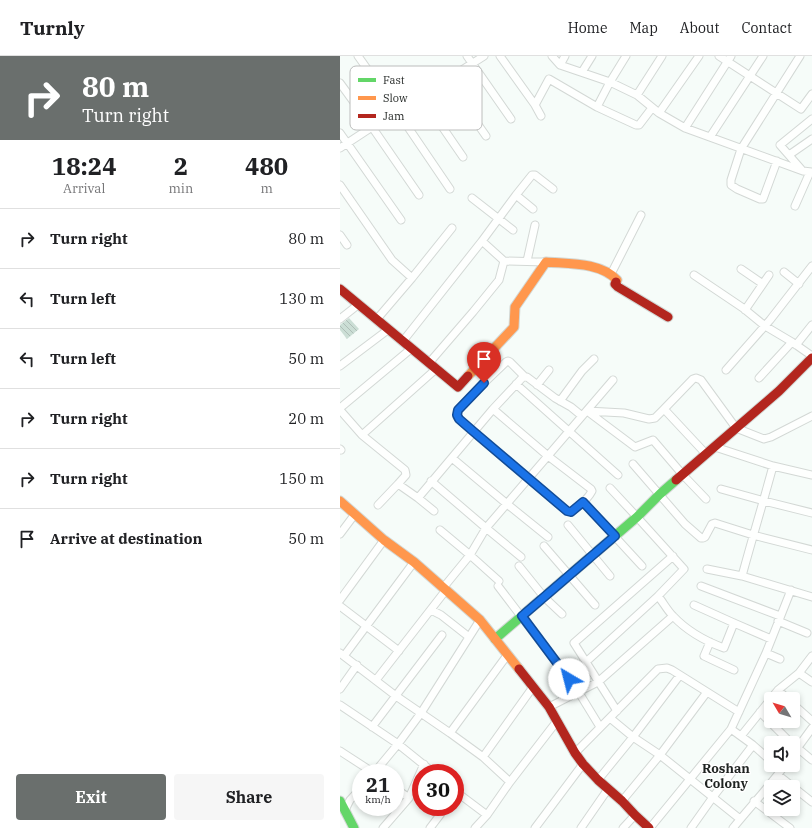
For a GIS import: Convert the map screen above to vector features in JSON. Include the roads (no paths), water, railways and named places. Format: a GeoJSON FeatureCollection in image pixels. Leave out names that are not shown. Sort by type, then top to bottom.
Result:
{"type":"FeatureCollection","features":[{"type":"Feature","properties":{"kind":"street"},"geometry":{"type":"LineString","coordinates":[[358,56],[365,66]]}},
{"type":"Feature","properties":{"kind":"street"},"geometry":{"type":"LineString","coordinates":[[467,56],[472,64]]}},
{"type":"Feature","properties":{"kind":"street"},"geometry":{"type":"LineString","coordinates":[[469,66],[484,56]]}},
{"type":"Feature","properties":{"kind":"street"},"geometry":{"type":"LineString","coordinates":[[500,56],[535,105],[541,116]]}},
{"type":"Feature","properties":{"kind":"street"},"geometry":{"type":"LineString","coordinates":[[552,56],[560,65],[610,82],[637,96],[659,113],[685,128],[808,172]]}},
{"type":"Feature","properties":{"kind":"street"},"geometry":{"type":"LineString","coordinates":[[560,65],[565,56]]}},
{"type":"Feature","properties":{"kind":"street"},"geometry":{"type":"LineString","coordinates":[[582,72],[592,56]]}},
{"type":"Feature","properties":{"kind":"street"},"geometry":{"type":"LineString","coordinates":[[597,107],[626,56]]}},
{"type":"Feature","properties":{"kind":"street"},"geometry":{"type":"LineString","coordinates":[[637,96],[662,56]]}},
{"type":"Feature","properties":{"kind":"street"},"geometry":{"type":"LineString","coordinates":[[659,113],[699,56]]}},
{"type":"Feature","properties":{"kind":"street"},"geometry":{"type":"LineString","coordinates":[[719,56],[729,59],[750,76],[801,109],[812,94]]}},
{"type":"Feature","properties":{"kind":"street"},"geometry":{"type":"LineString","coordinates":[[710,137],[763,56]]}},
{"type":"Feature","properties":{"kind":"street"},"geometry":{"type":"LineString","coordinates":[[777,161],[763,199],[737,189],[732,185],[731,180],[741,149],[800,56]]}},
{"type":"Feature","properties":{"kind":"street"},"geometry":{"type":"LineString","coordinates":[[685,128],[729,59]]}},
{"type":"Feature","properties":{"kind":"street"},"geometry":{"type":"LineString","coordinates":[[482,78],[511,119]]}},
{"type":"Feature","properties":{"kind":"street"},"geometry":{"type":"LineString","coordinates":[[535,105],[549,79],[597,107],[636,125],[639,125],[652,108]]}},
{"type":"Feature","properties":{"kind":"street"},"geometry":{"type":"LineString","coordinates":[[340,83],[350,97]]}},
{"type":"Feature","properties":{"kind":"street"},"geometry":{"type":"LineString","coordinates":[[808,172],[780,145],[812,119]]}},
{"type":"Feature","properties":{"kind":"street"},"geometry":{"type":"LineString","coordinates":[[340,148],[367,130]]}},
{"type":"Feature","properties":{"kind":"street"},"geometry":{"type":"LineString","coordinates":[[374,130],[419,195]]}},
{"type":"Feature","properties":{"kind":"street"},"geometry":{"type":"LineString","coordinates":[[410,130],[450,189]]}},
{"type":"Feature","properties":{"kind":"street"},"geometry":{"type":"LineString","coordinates":[[444,130],[463,157]]}},
{"type":"Feature","properties":{"kind":"street"},"geometry":{"type":"LineString","coordinates":[[482,130],[486,136]]}},
{"type":"Feature","properties":{"kind":"street"},"geometry":{"type":"LineString","coordinates":[[340,133],[402,220]]}},
{"type":"Feature","properties":{"kind":"street"},"geometry":{"type":"LineString","coordinates":[[789,155],[812,139]]}},
{"type":"Feature","properties":{"kind":"street"},"geometry":{"type":"LineString","coordinates":[[795,206],[808,172]]}},
{"type":"Feature","properties":{"kind":"street"},"geometry":{"type":"LineString","coordinates":[[403,341],[532,175],[535,175],[553,189]]}},
{"type":"Feature","properties":{"kind":"street"},"geometry":{"type":"LineString","coordinates":[[340,185],[392,260],[412,278]]}},
{"type":"Feature","properties":{"kind":"street"},"geometry":{"type":"LineString","coordinates":[[516,195],[533,209]]}},
{"type":"Feature","properties":{"kind":"street"},"geometry":{"type":"LineString","coordinates":[[472,198],[513,230]]}},
{"type":"Feature","properties":{"kind":"street"},"geometry":{"type":"LineString","coordinates":[[611,274],[641,215]]}},
{"type":"Feature","properties":{"kind":"street"},"geometry":{"type":"LineString","coordinates":[[528,261],[535,225]]}},
{"type":"Feature","properties":{"kind":"street"},"geometry":{"type":"LineString","coordinates":[[377,319],[452,228]]}},
{"type":"Feature","properties":{"kind":"street"},"geometry":{"type":"LineString","coordinates":[[340,235],[347,245]]}},
{"type":"Feature","properties":{"kind":"street"},"geometry":{"type":"LineString","coordinates":[[482,241],[504,261],[546,262],[594,267],[611,274],[617,280],[615,284],[618,287],[668,317]]}},
{"type":"Feature","properties":{"kind":"street"},"geometry":{"type":"LineString","coordinates":[[362,435],[433,366],[499,280],[504,261]]}},
{"type":"Feature","properties":{"kind":"street"},"geometry":{"type":"LineString","coordinates":[[340,290],[359,304],[458,387],[514,327],[515,307],[546,262]]}},
{"type":"Feature","properties":{"kind":"street"},"geometry":{"type":"LineString","coordinates":[[726,370],[766,326],[812,266]]}},
{"type":"Feature","properties":{"kind":"street"},"geometry":{"type":"LineString","coordinates":[[741,269],[763,284]]}},
{"type":"Feature","properties":{"kind":"street"},"geometry":{"type":"LineString","coordinates":[[784,272],[799,284]]}},
{"type":"Feature","properties":{"kind":"street"},"geometry":{"type":"LineString","coordinates":[[495,639],[637,517],[660,494],[683,476],[779,390],[812,357],[794,343],[766,326],[694,275]]}},
{"type":"Feature","properties":{"kind":"street"},"geometry":{"type":"LineString","coordinates":[[745,310],[770,275]]}},
{"type":"Feature","properties":{"kind":"street"},"geometry":{"type":"LineString","coordinates":[[340,319],[359,304]]}},
{"type":"Feature","properties":{"kind":"street"},"geometry":{"type":"LineString","coordinates":[[760,378],[812,325]]}},
{"type":"Feature","properties":{"kind":"street"},"geometry":{"type":"LineString","coordinates":[[340,366],[388,329]]}},
{"type":"Feature","properties":{"kind":"street"},"geometry":{"type":"LineString","coordinates":[[378,505],[406,475],[405,470],[362,435],[340,409],[412,348]]}},
{"type":"Feature","properties":{"kind":"street"},"geometry":{"type":"LineString","coordinates":[[560,401],[582,371],[594,359]]}},
{"type":"Feature","properties":{"kind":"street"},"geometry":{"type":"LineString","coordinates":[[493,409],[548,456],[590,489],[591,492],[583,502],[573,511],[569,512],[528,479],[459,419],[457,415],[458,410],[508,361],[525,377],[560,401],[584,414],[636,447],[653,440],[683,476],[706,499]]}},
{"type":"Feature","properties":{"kind":"street"},"geometry":{"type":"LineString","coordinates":[[537,384],[549,370]]}},
{"type":"Feature","properties":{"kind":"street"},"geometry":{"type":"LineString","coordinates":[[418,498],[493,409],[523,377],[525,377]]}},
{"type":"Feature","properties":{"kind":"street"},"geometry":{"type":"LineString","coordinates":[[584,414],[624,412],[649,419],[655,418],[693,379],[698,378],[736,428],[764,439],[771,437],[812,416]]}},
{"type":"Feature","properties":{"kind":"street"},"geometry":{"type":"LineString","coordinates":[[376,680],[431,610],[486,528],[613,380]]}},
{"type":"Feature","properties":{"kind":"street"},"geometry":{"type":"LineString","coordinates":[[516,384],[618,475]]}},
{"type":"Feature","properties":{"kind":"street"},"geometry":{"type":"LineString","coordinates":[[664,409],[706,454]]}},
{"type":"Feature","properties":{"kind":"street"},"geometry":{"type":"LineString","coordinates":[[715,447],[773,466],[812,475]]}},
{"type":"Feature","properties":{"kind":"street"},"geometry":{"type":"LineString","coordinates":[[452,458],[548,537]]}},
{"type":"Feature","properties":{"kind":"street"},"geometry":{"type":"LineString","coordinates":[[633,464],[685,524],[701,538],[705,537],[712,524],[715,523],[753,535],[812,550]]}},
{"type":"Feature","properties":{"kind":"street"},"geometry":{"type":"LineString","coordinates":[[742,576],[773,466]]}},
{"type":"Feature","properties":{"kind":"street"},"geometry":{"type":"LineString","coordinates":[[432,481],[521,557]]}},
{"type":"Feature","properties":{"kind":"street"},"geometry":{"type":"LineString","coordinates":[[398,484],[434,511]]}},
{"type":"Feature","properties":{"kind":"street"},"geometry":{"type":"LineString","coordinates":[[586,662],[658,596],[684,569],[610,488]]}},
{"type":"Feature","properties":{"kind":"street"},"geometry":{"type":"LineString","coordinates":[[721,489],[812,512]]}},
{"type":"Feature","properties":{"kind":"street"},"geometry":{"type":"LineString","coordinates":[[340,501],[384,540],[414,562],[480,620],[549,707],[575,753],[583,764],[598,780],[650,828],[731,729],[766,653],[791,590]]}},
{"type":"Feature","properties":{"kind":"street"},"geometry":{"type":"LineString","coordinates":[[583,502],[642,566]]}},
{"type":"Feature","properties":{"kind":"street"},"geometry":{"type":"LineString","coordinates":[[340,534],[355,514]]}},
{"type":"Feature","properties":{"kind":"street"},"geometry":{"type":"LineString","coordinates":[[568,525],[610,576]]}},
{"type":"Feature","properties":{"kind":"street"},"geometry":{"type":"LineString","coordinates":[[440,530],[470,554],[499,584],[578,691],[600,728]]}},
{"type":"Feature","properties":{"kind":"street"},"geometry":{"type":"LineString","coordinates":[[340,600],[384,540]]}},
{"type":"Feature","properties":{"kind":"street"},"geometry":{"type":"LineString","coordinates":[[544,546],[595,605]]}},
{"type":"Feature","properties":{"kind":"street"},"geometry":{"type":"LineString","coordinates":[[617,711],[574,642],[673,556]]}},
{"type":"Feature","properties":{"kind":"street"},"geometry":{"type":"LineString","coordinates":[[414,562],[342,654],[396,696],[482,757],[510,782]]}},
{"type":"Feature","properties":{"kind":"street"},"geometry":{"type":"LineString","coordinates":[[519,566],[544,596],[562,614]]}},
{"type":"Feature","properties":{"kind":"street"},"geometry":{"type":"LineString","coordinates":[[708,569],[742,576],[812,597]]}},
{"type":"Feature","properties":{"kind":"street"},"geometry":{"type":"LineString","coordinates":[[701,586],[779,618],[806,633]]}},
{"type":"Feature","properties":{"kind":"street"},"geometry":{"type":"LineString","coordinates":[[658,596],[673,616],[690,631],[724,648],[734,623]]}},
{"type":"Feature","properties":{"kind":"street"},"geometry":{"type":"LineString","coordinates":[[694,605],[771,638]]}},
{"type":"Feature","properties":{"kind":"street"},"geometry":{"type":"LineString","coordinates":[[340,606],[399,651]]}},
{"type":"Feature","properties":{"kind":"street"},"geometry":{"type":"LineString","coordinates":[[431,610],[469,637]]}},
{"type":"Feature","properties":{"kind":"street"},"geometry":{"type":"LineString","coordinates":[[549,707],[598,682],[673,616]]}},
{"type":"Feature","properties":{"kind":"street"},"geometry":{"type":"LineString","coordinates":[[381,764],[421,713],[480,620]]}},
{"type":"Feature","properties":{"kind":"street"},"geometry":{"type":"LineString","coordinates":[[372,727],[442,635]]}},
{"type":"Feature","properties":{"kind":"street"},"geometry":{"type":"LineString","coordinates":[[710,642],[704,656],[734,670]]}},
{"type":"Feature","properties":{"kind":"street"},"geometry":{"type":"LineString","coordinates":[[766,653],[780,659]]}},
{"type":"Feature","properties":{"kind":"street"},"geometry":{"type":"LineString","coordinates":[[450,733],[508,654]]}},
{"type":"Feature","properties":{"kind":"street"},"geometry":{"type":"LineString","coordinates":[[741,736],[778,690],[799,673],[812,656]]}},
{"type":"Feature","properties":{"kind":"street"},"geometry":{"type":"LineString","coordinates":[[340,689],[357,665]]}},
{"type":"Feature","properties":{"kind":"street"},"geometry":{"type":"LineString","coordinates":[[575,753],[658,669],[667,668],[672,670],[739,712]]}},
{"type":"Feature","properties":{"kind":"street"},"geometry":{"type":"LineString","coordinates":[[799,673],[812,682]]}},
{"type":"Feature","properties":{"kind":"street"},"geometry":{"type":"LineString","coordinates":[[598,780],[680,675]]}},
{"type":"Feature","properties":{"kind":"street"},"geometry":{"type":"LineString","coordinates":[[482,757],[533,687]]}},
{"type":"Feature","properties":{"kind":"street"},"geometry":{"type":"LineString","coordinates":[[622,801],[660,755],[707,692]]}},
{"type":"Feature","properties":{"kind":"street"},"geometry":{"type":"LineString","coordinates":[[340,705],[398,744],[424,764]]}},
{"type":"Feature","properties":{"kind":"street"},"geometry":{"type":"LineString","coordinates":[[800,710],[812,721]]}},
{"type":"Feature","properties":{"kind":"street"},"geometry":{"type":"LineString","coordinates":[[760,712],[783,736]]}},
{"type":"Feature","properties":{"kind":"street"},"geometry":{"type":"LineString","coordinates":[[610,718],[633,737],[660,755],[740,820]]}},
{"type":"Feature","properties":{"kind":"street"},"geometry":{"type":"LineString","coordinates":[[475,828],[487,815],[510,782],[557,721]]}},
{"type":"Feature","properties":{"kind":"street"},"geometry":{"type":"LineString","coordinates":[[800,741],[812,728]]}},
{"type":"Feature","properties":{"kind":"street"},"geometry":{"type":"LineString","coordinates":[[731,729],[764,755]]}},
{"type":"Feature","properties":{"kind":"street"},"geometry":{"type":"LineString","coordinates":[[691,828],[753,745]]}},
{"type":"Feature","properties":{"kind":"street"},"geometry":{"type":"LineString","coordinates":[[340,751],[360,764]]}},
{"type":"Feature","properties":{"kind":"street"},"geometry":{"type":"LineString","coordinates":[[800,752],[812,760]]}},
{"type":"Feature","properties":{"kind":"street"},"geometry":{"type":"LineString","coordinates":[[535,828],[583,764]]}},
{"type":"Feature","properties":{"kind":"street"},"geometry":{"type":"LineString","coordinates":[[735,827],[778,772]]}},
{"type":"Feature","properties":{"kind":"street"},"geometry":{"type":"LineString","coordinates":[[783,772],[812,802]]}},
{"type":"Feature","properties":{"kind":"street"},"geometry":{"type":"LineString","coordinates":[[581,828],[608,789]]}},
{"type":"Feature","properties":{"kind":"street"},"geometry":{"type":"LineString","coordinates":[[383,828],[409,798],[412,791]]}},
{"type":"Feature","properties":{"kind":"street"},"geometry":{"type":"LineString","coordinates":[[404,794],[409,798]]}},
{"type":"Feature","properties":{"kind":"street"},"geometry":{"type":"LineString","coordinates":[[345,810],[352,798]]}},
{"type":"Feature","properties":{"kind":"street"},"geometry":{"type":"LineString","coordinates":[[464,799],[487,815]]}},
{"type":"Feature","properties":{"kind":"street"},"geometry":{"type":"LineString","coordinates":[[340,801],[354,828]]}},
{"type":"Feature","properties":{"kind":"street"},"geometry":{"type":"LineString","coordinates":[[754,801],[790,828]]}},
{"type":"Feature","properties":{"kind":"street"},"geometry":{"type":"LineString","coordinates":[[623,828],[635,814]]}},
{"type":"Feature","properties":{"kind":"street"},"geometry":{"type":"LineString","coordinates":[[430,828],[439,816]]}},
{"type":"Feature","properties":{"kind":"district","name":"Roshan Colony"},"geometry":{"type":"Point","coordinates":[726,776]}}]}
